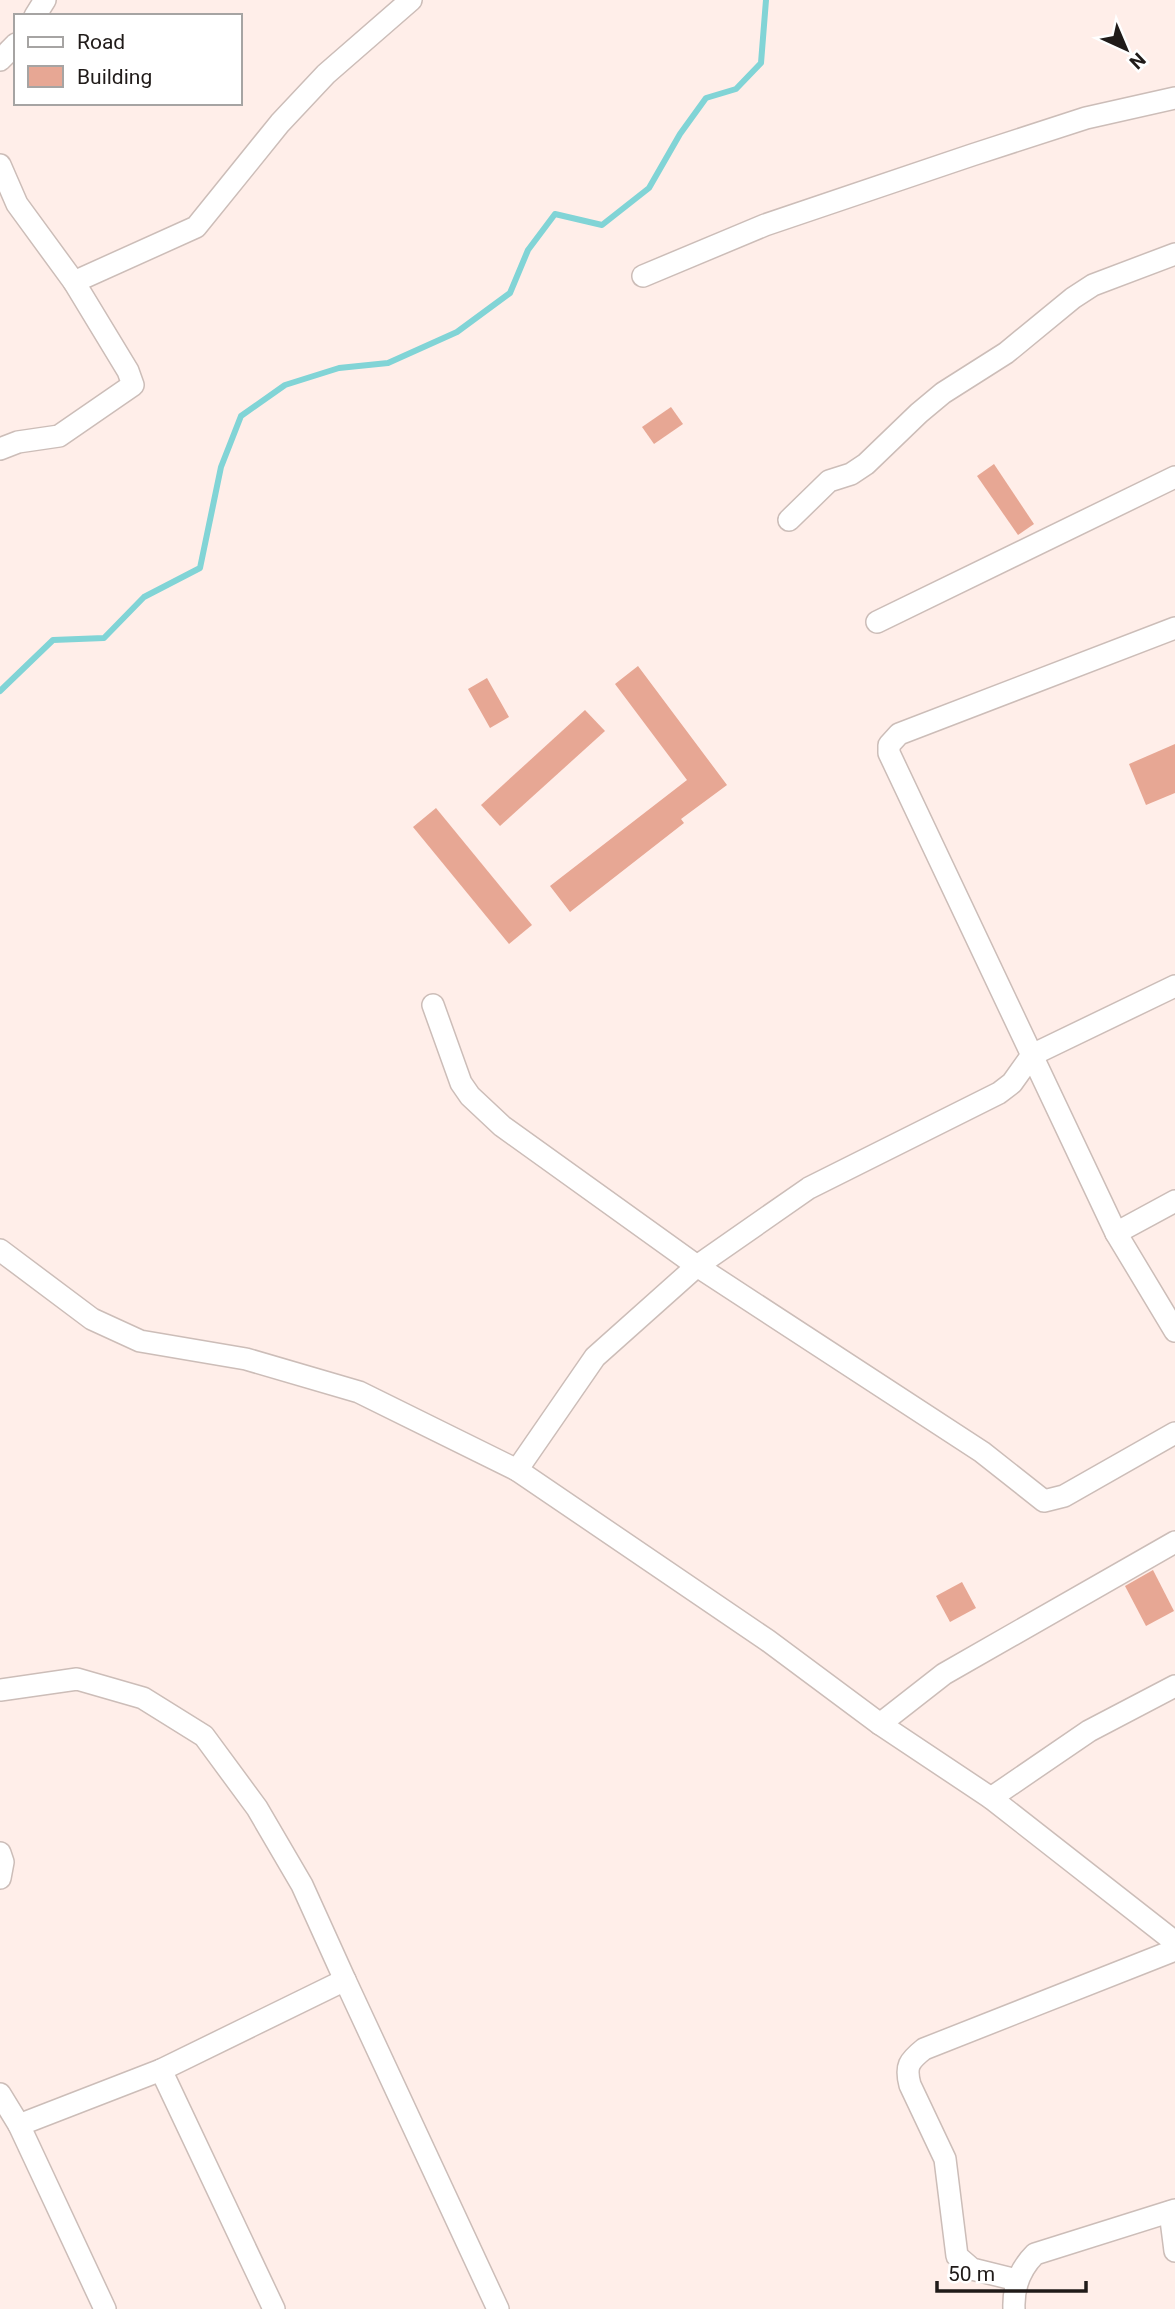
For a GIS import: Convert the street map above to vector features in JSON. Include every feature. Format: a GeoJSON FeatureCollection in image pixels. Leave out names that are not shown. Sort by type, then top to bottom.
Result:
{"type":"FeatureCollection","features":[{"type":"Feature","properties":{"kind":"street"},"geometry":{"type":"LineString","coordinates":[[74,282],[196,227],[280,123],[326,74],[411,0]]}},
{"type":"Feature","properties":{"kind":"street"},"geometry":{"type":"LineString","coordinates":[[0,60],[14,46]]}},
{"type":"Feature","properties":{"kind":"street"},"geometry":{"type":"LineString","coordinates":[[643,276],[765,225],[972,155],[1086,118],[1175,98]]}},
{"type":"Feature","properties":{"kind":"street"},"geometry":{"type":"LineString","coordinates":[[0,165],[17,204],[74,282],[128,371],[133,385],[59,436],[18,442],[0,449]]}},
{"type":"Feature","properties":{"kind":"street"},"geometry":{"type":"LineString","coordinates":[[789,520],[829,481],[851,474],[866,464],[943,393],[1006,354],[1073,298],[1093,285],[1175,254]]}},
{"type":"Feature","properties":{"kind":"street"},"geometry":{"type":"LineString","coordinates":[[877,622],[1175,477]]}},
{"type":"Feature","properties":{"kind":"street"},"geometry":{"type":"LineString","coordinates":[[1175,628],[899,734],[889,745],[889,753],[1116,1233],[1175,1331]]}},
{"type":"Feature","properties":{"kind":"street"},"geometry":{"type":"LineString","coordinates":[[517,1470],[595,1357],[697,1266],[809,1188],[999,1093],[1012,1083],[1032,1055],[1175,986]]}},
{"type":"Feature","properties":{"kind":"street"},"geometry":{"type":"LineString","coordinates":[[433,1005],[461,1083],[486,1113],[697,1266],[954,1433],[1044,1501],[1064,1496],[1175,1433]]}},
{"type":"Feature","properties":{"kind":"street"},"geometry":{"type":"LineString","coordinates":[[1116,1233],[1175,1201]]}},
{"type":"Feature","properties":{"kind":"street"},"geometry":{"type":"LineString","coordinates":[[0,1250],[92,1319],[140,1341],[247,1359],[359,1392],[517,1470],[767,1640],[880,1724],[991,1798],[1175,1942]]}},
{"type":"Feature","properties":{"kind":"street"},"geometry":{"type":"LineString","coordinates":[[880,1724],[944,1674],[1175,1542]]}},
{"type":"Feature","properties":{"kind":"street"},"geometry":{"type":"LineString","coordinates":[[0,1690],[77,1679],[144,1698],[204,1736],[257,1808],[302,1885],[498,2309]]}},
{"type":"Feature","properties":{"kind":"street"},"geometry":{"type":"LineString","coordinates":[[991,1798],[1089,1731],[1175,1686]]}},
{"type":"Feature","properties":{"kind":"street"},"geometry":{"type":"LineString","coordinates":[[0,1853],[3,1862],[0,1878]]}},
{"type":"Feature","properties":{"kind":"street"},"geometry":{"type":"LineString","coordinates":[[1017,2280],[972,2269],[957,2256],[953,2241],[945,2158],[909,2085],[906,2071],[909,2061],[924,2049],[1175,1950]]}},
{"type":"Feature","properties":{"kind":"street"},"geometry":{"type":"LineString","coordinates":[[19,2125],[161,2070],[345,1980]]}},
{"type":"Feature","properties":{"kind":"street"},"geometry":{"type":"LineString","coordinates":[[161,2070],[274,2309]]}},
{"type":"Feature","properties":{"kind":"street"},"geometry":{"type":"LineString","coordinates":[[0,2094],[19,2125],[105,2309]]}},
{"type":"Feature","properties":{"kind":"street"},"geometry":{"type":"LineString","coordinates":[[1014,2309],[1017,2280],[1025,2264],[1047,2249],[1172,2211],[1175,2251]]}},
{"type":"Feature","properties":{"kind":"building"},"geometry":{"type":"Polygon","coordinates":[[[671,407],[683,424],[654,444],[642,427],[671,407]]]}},
{"type":"Feature","properties":{"kind":"building"},"geometry":{"type":"Polygon","coordinates":[[[994,464],[1034,524],[1018,535],[977,476],[994,464]]]}},
{"type":"Feature","properties":{"kind":"building"},"geometry":{"type":"Polygon","coordinates":[[[638,666],[727,785],[681,819],[684,823],[570,912],[550,886],[687,780],[615,684],[638,666]]]}},
{"type":"Feature","properties":{"kind":"building"},"geometry":{"type":"Polygon","coordinates":[[[487,678],[509,717],[490,728],[468,689],[487,678]]]}},
{"type":"Feature","properties":{"kind":"building"},"geometry":{"type":"Polygon","coordinates":[[[585,710],[605,731],[500,826],[481,805],[585,710]]]}},
{"type":"Feature","properties":{"kind":"building"},"geometry":{"type":"Polygon","coordinates":[[[1175,744],[1175,793],[1146,805],[1129,764],[1175,744]]]}},
{"type":"Feature","properties":{"kind":"building"},"geometry":{"type":"Polygon","coordinates":[[[436,808],[532,925],[509,944],[413,827],[436,808]]]}},
{"type":"Feature","properties":{"kind":"building"},"geometry":{"type":"Polygon","coordinates":[[[1153,1570],[1174,1611],[1146,1626],[1125,1586],[1153,1570]]]}},
{"type":"Feature","properties":{"kind":"building"},"geometry":{"type":"Polygon","coordinates":[[[962,1582],[976,1608],[950,1622],[936,1596],[962,1582]]]}},
{"type":"Feature","properties":{"kind":"waterway"},"geometry":{"type":"LineString","coordinates":[[0,691],[53,640],[104,638],[144,597],[200,568],[221,467],[241,416],[285,385],[339,368],[388,363],[457,332],[510,293],[528,250],[555,214],[602,225],[649,188],[680,134],[706,98],[736,89],[761,63],[766,0]]}}]}
